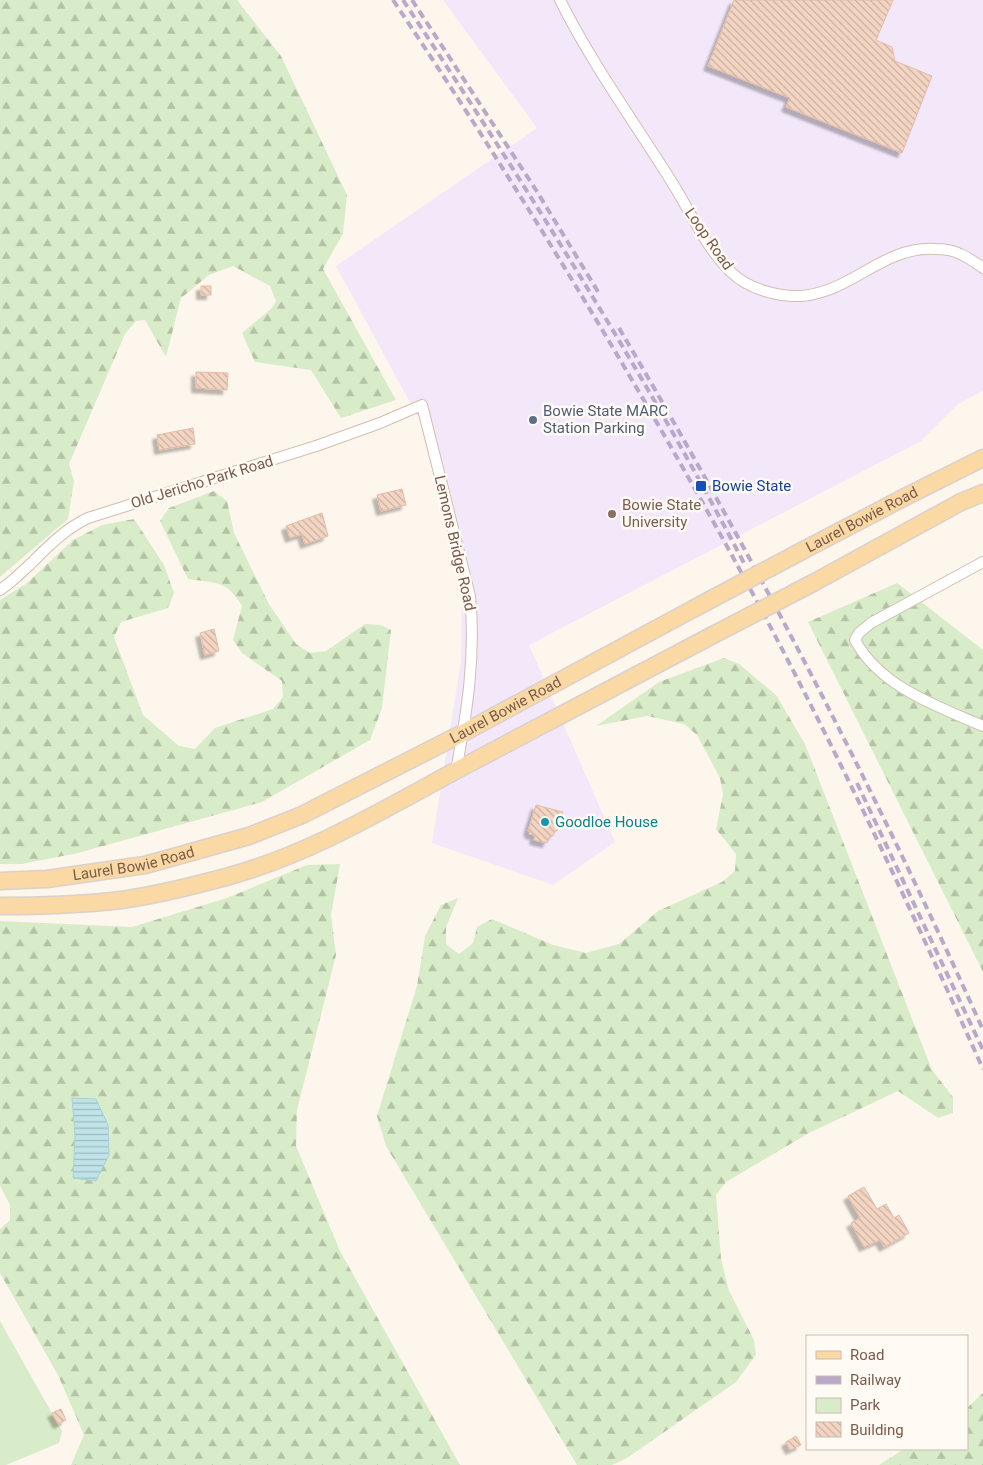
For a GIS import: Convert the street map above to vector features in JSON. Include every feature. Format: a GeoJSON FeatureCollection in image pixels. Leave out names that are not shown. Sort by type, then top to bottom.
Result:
{"type":"FeatureCollection","features":[{"type":"Feature","properties":{"kind":"main road","name":"Laurel Bowie Road"},"geometry":{"type":"LineString","coordinates":[[0,881],[47,879],[145,865],[249,836],[302,815],[463,733],[798,553],[983,458]]}},
{"type":"Feature","properties":{"kind":"main road","name":"Laurel Bowie Road"},"geometry":{"type":"LineString","coordinates":[[0,906],[48,906],[114,901],[228,877],[282,857],[327,838],[391,806],[983,492]]}},
{"type":"Feature","properties":{"kind":"street","name":"Loop Road"},"geometry":{"type":"LineString","coordinates":[[560,0],[574,28],[708,244],[732,273],[743,281],[774,293],[789,296],[814,294],[834,288],[895,254],[921,248],[942,249],[960,253],[983,268]]}},
{"type":"Feature","properties":{"kind":"street","name":"Old Jericho Park Road"},"geometry":{"type":"LineString","coordinates":[[0,590],[24,570],[52,541],[74,524],[292,454],[380,423],[422,405]]}},
{"type":"Feature","properties":{"kind":"street","name":"Lemons Bridge Road"},"geometry":{"type":"LineString","coordinates":[[422,405],[470,596],[473,638],[471,676],[456,770]]}},
{"type":"Feature","properties":{"kind":"street"},"geometry":{"type":"LineString","coordinates":[[983,562],[871,623],[858,634],[856,640],[861,651],[871,663],[889,678],[918,697],[983,726]]}},
{"type":"Feature","properties":{"kind":"shaded area","name":"Bowie State University"},"geometry":{"type":"Polygon","coordinates":[[[443,0],[983,0],[983,391],[958,404],[921,441],[529,645],[615,842],[553,885],[432,843],[461,661],[462,588],[420,421],[336,266],[537,128],[443,0]]]}},
{"type":"Feature","properties":{"kind":"green space"},"geometry":{"type":"Polygon","coordinates":[[[0,0],[237,0],[281,56],[347,195],[343,234],[323,269],[396,400],[341,418],[311,370],[255,362],[242,333],[272,308],[276,301],[270,286],[233,266],[209,275],[181,298],[166,357],[145,320],[136,321],[125,334],[69,464],[74,481],[68,519],[0,577],[0,0]]]}},
{"type":"Feature","properties":{"kind":"green space"},"geometry":{"type":"Polygon","coordinates":[[[214,491],[227,501],[234,533],[269,604],[296,644],[310,653],[326,651],[365,624],[381,625],[391,630],[382,708],[370,740],[262,802],[78,853],[22,864],[0,864],[0,600],[27,583],[73,540],[102,525],[134,519],[164,565],[174,593],[168,608],[121,622],[114,637],[143,715],[179,746],[195,749],[215,728],[273,709],[283,697],[282,681],[242,653],[233,640],[242,606],[231,591],[220,584],[188,579],[160,521],[169,508],[214,491]]]}},
{"type":"Feature","properties":{"kind":"green space"},"geometry":{"type":"Polygon","coordinates":[[[897,583],[983,650],[983,972],[808,622],[897,583]]]}},
{"type":"Feature","properties":{"kind":"green space"},"geometry":{"type":"Polygon","coordinates":[[[724,658],[739,664],[776,695],[805,744],[932,1070],[953,1097],[953,1113],[938,1118],[898,1091],[809,1133],[726,1182],[716,1195],[721,1259],[729,1291],[754,1340],[756,1355],[736,1382],[627,1458],[612,1465],[577,1465],[386,1146],[377,1116],[417,986],[425,936],[441,905],[458,898],[446,927],[446,944],[459,954],[473,943],[477,927],[492,919],[553,945],[586,953],[619,944],[658,911],[722,882],[735,871],[736,854],[716,829],[723,795],[720,778],[697,735],[684,724],[647,716],[596,726],[659,682],[724,658]]]}},
{"type":"Feature","properties":{"kind":"green space"},"geometry":{"type":"Polygon","coordinates":[[[340,864],[331,915],[336,955],[297,1110],[296,1146],[340,1251],[460,1465],[71,1465],[84,1435],[58,1375],[0,1273],[0,1229],[10,1220],[10,1205],[0,1186],[0,921],[132,927],[227,898],[307,865],[340,864]]]}},
{"type":"Feature","properties":{"kind":"green space"},"geometry":{"type":"Polygon","coordinates":[[[0,1321],[62,1431],[59,1443],[6,1465],[0,1465],[0,1321]]]}},
{"type":"Feature","properties":{"kind":"green space"},"geometry":{"type":"Polygon","coordinates":[[[983,1393],[983,1465],[879,1465],[902,1450],[968,1450],[968,1407],[983,1393]]]}},
{"type":"Feature","properties":{"kind":"water"},"geometry":{"type":"Polygon","coordinates":[[[72,1098],[96,1099],[108,1125],[109,1155],[96,1181],[73,1178],[75,1135],[72,1098]]]}},
{"type":"Feature","properties":{"kind":"building"},"geometry":{"type":"Polygon","coordinates":[[[734,0],[893,0],[876,40],[892,47],[895,61],[932,76],[902,153],[786,107],[790,98],[708,66],[734,0]]]}},
{"type":"Feature","properties":{"kind":"building"},"geometry":{"type":"Polygon","coordinates":[[[201,286],[211,286],[211,295],[201,295],[201,286]]]}},
{"type":"Feature","properties":{"kind":"building"},"geometry":{"type":"Polygon","coordinates":[[[196,372],[228,373],[227,390],[196,388],[196,372]]]}},
{"type":"Feature","properties":{"kind":"building"},"geometry":{"type":"Polygon","coordinates":[[[193,428],[195,444],[159,450],[157,435],[193,428]]]}},
{"type":"Feature","properties":{"kind":"building"},"geometry":{"type":"Polygon","coordinates":[[[402,489],[406,505],[381,511],[377,495],[402,489]]]}},
{"type":"Feature","properties":{"kind":"building"},"geometry":{"type":"Polygon","coordinates":[[[322,513],[328,536],[305,544],[302,534],[290,538],[286,526],[322,513]]]}},
{"type":"Feature","properties":{"kind":"building"},"geometry":{"type":"Polygon","coordinates":[[[214,629],[219,651],[205,655],[200,633],[214,629]]]}},
{"type":"Feature","properties":{"kind":"building","name":"Goodloe House"},"geometry":{"type":"Polygon","coordinates":[[[536,805],[563,812],[557,831],[549,837],[547,843],[534,840],[535,835],[529,834],[530,831],[528,831],[536,805]]]}},
{"type":"Feature","properties":{"kind":"building"},"geometry":{"type":"Polygon","coordinates":[[[864,1187],[877,1209],[886,1204],[894,1218],[899,1215],[909,1233],[884,1247],[880,1240],[864,1247],[851,1223],[860,1218],[848,1196],[864,1187]]]}},
{"type":"Feature","properties":{"kind":"building"},"geometry":{"type":"Polygon","coordinates":[[[61,1409],[66,1420],[58,1424],[52,1413],[61,1409]]]}},
{"type":"Feature","properties":{"kind":"building"},"geometry":{"type":"Polygon","coordinates":[[[796,1436],[801,1445],[790,1450],[786,1442],[796,1436]]]}},
{"type":"Feature","properties":{"kind":"railway"},"geometry":{"type":"LineString","coordinates":[[393,0],[525,203],[650,410],[729,550],[797,678],[861,807],[983,1069]]}},
{"type":"Feature","properties":{"kind":"railway"},"geometry":{"type":"LineString","coordinates":[[403,0],[493,138],[624,349],[666,420],[745,565]]}},
{"type":"Feature","properties":{"kind":"railway"},"geometry":{"type":"LineString","coordinates":[[412,0],[536,190],[600,295]]}},
{"type":"Feature","properties":{"kind":"railway"},"geometry":{"type":"LineString","coordinates":[[619,328],[669,413],[765,586],[811,674],[856,762],[983,1030]]}},
{"type":"Feature","properties":{"kind":"railway"},"geometry":{"type":"LineString","coordinates":[[857,783],[983,1050]]}},
{"type":"Feature","properties":{"kind":"place","name":"Bowie State MARC Station Parking"},"geometry":{"type":"Point","coordinates":[533,420]}},
{"type":"Feature","properties":{"kind":"place","name":"Bowie State"},"geometry":{"type":"Point","coordinates":[701,486]}},
{"type":"Feature","properties":{"kind":"place","name":"Bowie State University"},"geometry":{"type":"Point","coordinates":[612,514]}},
{"type":"Feature","properties":{"kind":"place","name":"Goodloe House"},"geometry":{"type":"Point","coordinates":[545,822]}}]}
